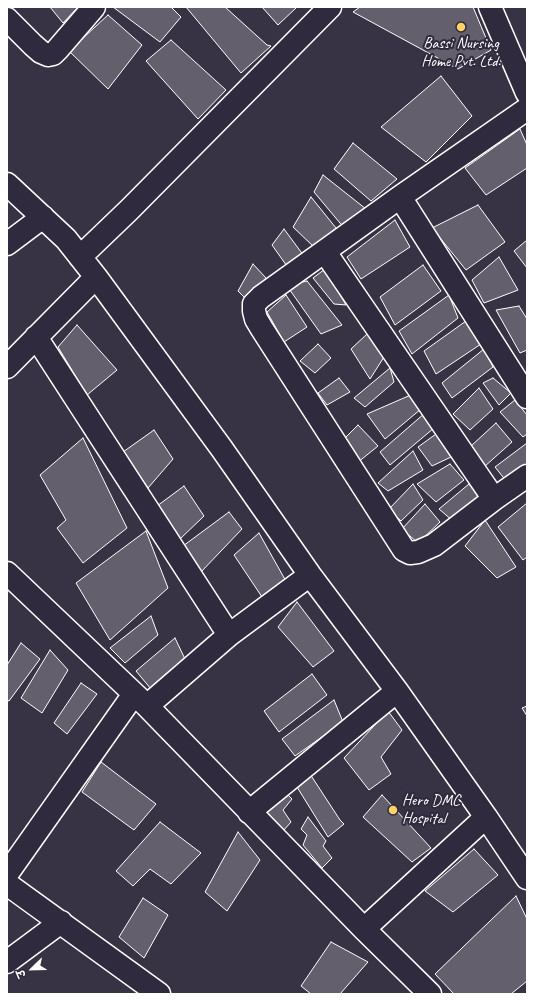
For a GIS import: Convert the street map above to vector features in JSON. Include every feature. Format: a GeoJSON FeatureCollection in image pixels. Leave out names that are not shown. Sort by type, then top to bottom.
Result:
{"type":"FeatureCollection","features":[{"type":"Feature","properties":{"kind":"street"},"geometry":{"type":"LineString","coordinates":[[7,19],[41,52],[48,55],[53,54],[57,50],[94,7]]}},
{"type":"Feature","properties":{"kind":"street"},"geometry":{"type":"LineString","coordinates":[[87,250],[129,210],[330,7]]}},
{"type":"Feature","properties":{"kind":"street"},"geometry":{"type":"LineString","coordinates":[[490,7],[527,93]]}},
{"type":"Feature","properties":{"kind":"street"},"geometry":{"type":"LineString","coordinates":[[527,109],[400,197],[261,297],[254,304],[256,319],[262,329],[404,550],[410,553],[429,548],[527,476]]}},
{"type":"Feature","properties":{"kind":"street"},"geometry":{"type":"LineString","coordinates":[[7,184],[66,239],[87,250],[96,278],[222,449],[310,575],[397,691],[527,878]]}},
{"type":"Feature","properties":{"kind":"street"},"geometry":{"type":"LineString","coordinates":[[400,197],[527,397]]}},
{"type":"Feature","properties":{"kind":"street"},"geometry":{"type":"LineString","coordinates":[[7,244],[43,217]]}},
{"type":"Feature","properties":{"kind":"street"},"geometry":{"type":"LineString","coordinates":[[325,252],[494,499]]}},
{"type":"Feature","properties":{"kind":"street"},"geometry":{"type":"LineString","coordinates":[[7,367],[96,278]]}},
{"type":"Feature","properties":{"kind":"street"},"geometry":{"type":"LineString","coordinates":[[36,337],[229,634]]}},
{"type":"Feature","properties":{"kind":"street"},"geometry":{"type":"LineString","coordinates":[[7,573],[140,700],[364,929],[430,994]]}},
{"type":"Feature","properties":{"kind":"street"},"geometry":{"type":"LineString","coordinates":[[7,874],[140,700],[310,575]]}},
{"type":"Feature","properties":{"kind":"street"},"geometry":{"type":"LineString","coordinates":[[249,812],[397,691]]}},
{"type":"Feature","properties":{"kind":"street"},"geometry":{"type":"LineString","coordinates":[[364,929],[486,817]]}},
{"type":"Feature","properties":{"kind":"street"},"geometry":{"type":"LineString","coordinates":[[7,884],[159,994]]}},
{"type":"Feature","properties":{"kind":"street"},"geometry":{"type":"LineString","coordinates":[[7,962],[61,922]]}},
{"type":"Feature","properties":{"kind":"building"},"geometry":{"type":"Polygon","coordinates":[[[50,7],[78,7],[63,23],[50,7]]]}},
{"type":"Feature","properties":{"kind":"building"},"geometry":{"type":"Polygon","coordinates":[[[113,7],[171,7],[181,17],[160,42],[113,7]]]}},
{"type":"Feature","properties":{"kind":"building"},"geometry":{"type":"Polygon","coordinates":[[[186,7],[225,7],[267,45],[271,46],[241,73],[186,7]]]}},
{"type":"Feature","properties":{"kind":"building"},"geometry":{"type":"Polygon","coordinates":[[[262,7],[297,7],[278,25],[262,7]]]}},
{"type":"Feature","properties":{"kind":"building"},"geometry":{"type":"Polygon","coordinates":[[[360,7],[473,7],[491,50],[458,69],[353,12],[360,7]]]}},
{"type":"Feature","properties":{"kind":"building"},"geometry":{"type":"Polygon","coordinates":[[[108,15],[142,45],[108,89],[69,51],[108,15]]]}},
{"type":"Feature","properties":{"kind":"building"},"geometry":{"type":"Polygon","coordinates":[[[171,40],[226,90],[198,119],[146,61],[171,40]]]}},
{"type":"Feature","properties":{"kind":"building"},"geometry":{"type":"Polygon","coordinates":[[[441,76],[472,116],[426,162],[381,127],[441,76]]]}},
{"type":"Feature","properties":{"kind":"building"},"geometry":{"type":"Polygon","coordinates":[[[520,129],[527,145],[527,168],[486,195],[465,168],[520,129]]]}},
{"type":"Feature","properties":{"kind":"building"},"geometry":{"type":"Polygon","coordinates":[[[353,143],[397,179],[371,201],[334,169],[353,143]]]}},
{"type":"Feature","properties":{"kind":"building"},"geometry":{"type":"Polygon","coordinates":[[[323,175],[366,209],[345,229],[314,192],[323,175]]]}},
{"type":"Feature","properties":{"kind":"building"},"geometry":{"type":"Polygon","coordinates":[[[311,197],[336,228],[314,247],[293,227],[311,197]]]}},
{"type":"Feature","properties":{"kind":"building"},"geometry":{"type":"Polygon","coordinates":[[[478,205],[505,242],[466,270],[432,228],[478,205]]]}},
{"type":"Feature","properties":{"kind":"building"},"geometry":{"type":"Polygon","coordinates":[[[395,220],[410,247],[361,279],[347,257],[395,220]]]}},
{"type":"Feature","properties":{"kind":"building"},"geometry":{"type":"Polygon","coordinates":[[[284,229],[304,256],[289,269],[272,245],[284,229]]]}},
{"type":"Feature","properties":{"kind":"building"},"geometry":{"type":"Polygon","coordinates":[[[527,240],[527,268],[514,251],[527,240]]]}},
{"type":"Feature","properties":{"kind":"building"},"geometry":{"type":"Polygon","coordinates":[[[499,257],[518,290],[484,303],[472,280],[499,257]]]}},
{"type":"Feature","properties":{"kind":"building"},"geometry":{"type":"Polygon","coordinates":[[[253,264],[266,278],[248,301],[238,291],[253,264]]]}},
{"type":"Feature","properties":{"kind":"building"},"geometry":{"type":"Polygon","coordinates":[[[423,265],[441,291],[395,325],[380,297],[423,265]]]}},
{"type":"Feature","properties":{"kind":"building"},"geometry":{"type":"Polygon","coordinates":[[[325,269],[346,305],[334,304],[313,278],[325,269]]]}},
{"type":"Feature","properties":{"kind":"building"},"geometry":{"type":"Polygon","coordinates":[[[307,281],[342,325],[321,334],[287,286],[307,281]]]}},
{"type":"Feature","properties":{"kind":"building"},"geometry":{"type":"Polygon","coordinates":[[[286,295],[307,327],[284,342],[267,312],[286,295]]]}},
{"type":"Feature","properties":{"kind":"building"},"geometry":{"type":"Polygon","coordinates":[[[449,295],[458,318],[412,354],[399,331],[449,295]]]}},
{"type":"Feature","properties":{"kind":"building"},"geometry":{"type":"Polygon","coordinates":[[[519,306],[527,319],[527,350],[520,353],[496,310],[519,306]]]}},
{"type":"Feature","properties":{"kind":"building"},"geometry":{"type":"Polygon","coordinates":[[[466,321],[481,344],[436,374],[424,351],[466,321]]]}},
{"type":"Feature","properties":{"kind":"building"},"geometry":{"type":"Polygon","coordinates":[[[77,325],[117,370],[87,395],[58,347],[77,325]]]}},
{"type":"Feature","properties":{"kind":"building"},"geometry":{"type":"Polygon","coordinates":[[[367,334],[384,357],[370,379],[351,349],[367,334]]]}},
{"type":"Feature","properties":{"kind":"building"},"geometry":{"type":"Polygon","coordinates":[[[318,344],[331,358],[315,373],[300,361],[318,344]]]}},
{"type":"Feature","properties":{"kind":"building"},"geometry":{"type":"Polygon","coordinates":[[[484,349],[493,367],[452,398],[442,383],[484,349]]]}},
{"type":"Feature","properties":{"kind":"building"},"geometry":{"type":"Polygon","coordinates":[[[390,368],[394,382],[365,407],[354,398],[390,368]]]}},
{"type":"Feature","properties":{"kind":"building"},"geometry":{"type":"Polygon","coordinates":[[[339,378],[350,392],[327,405],[318,393],[339,378]]]}},
{"type":"Feature","properties":{"kind":"building"},"geometry":{"type":"Polygon","coordinates":[[[493,378],[511,393],[499,405],[483,383],[493,378]]]}},
{"type":"Feature","properties":{"kind":"building"},"geometry":{"type":"Polygon","coordinates":[[[479,388],[493,409],[470,430],[453,414],[479,388]]]}},
{"type":"Feature","properties":{"kind":"building"},"geometry":{"type":"Polygon","coordinates":[[[413,394],[421,409],[385,439],[367,414],[413,394]]]}},
{"type":"Feature","properties":{"kind":"building"},"geometry":{"type":"Polygon","coordinates":[[[515,400],[527,415],[527,434],[523,437],[500,412],[515,400]]]}},
{"type":"Feature","properties":{"kind":"building"},"geometry":{"type":"Polygon","coordinates":[[[425,413],[434,428],[390,465],[380,452],[425,413]]]}},
{"type":"Feature","properties":{"kind":"building"},"geometry":{"type":"Polygon","coordinates":[[[496,423],[512,442],[484,467],[471,446],[496,423]]]}},
{"type":"Feature","properties":{"kind":"building"},"geometry":{"type":"Polygon","coordinates":[[[358,425],[378,446],[357,463],[342,441],[358,425]]]}},
{"type":"Feature","properties":{"kind":"building"},"geometry":{"type":"Polygon","coordinates":[[[154,430],[173,459],[148,488],[123,452],[154,430]]]}},
{"type":"Feature","properties":{"kind":"building"},"geometry":{"type":"Polygon","coordinates":[[[436,434],[451,457],[432,466],[418,447],[436,434]]]}},
{"type":"Feature","properties":{"kind":"building"},"geometry":{"type":"Polygon","coordinates":[[[83,438],[127,528],[83,563],[57,528],[66,520],[40,475],[83,438]]]}},
{"type":"Feature","properties":{"kind":"building"},"geometry":{"type":"Polygon","coordinates":[[[527,443],[527,468],[507,482],[495,467],[527,443]]]}},
{"type":"Feature","properties":{"kind":"building"},"geometry":{"type":"Polygon","coordinates":[[[413,451],[423,470],[388,491],[378,483],[413,451]]]}},
{"type":"Feature","properties":{"kind":"building"},"geometry":{"type":"Polygon","coordinates":[[[450,464],[464,480],[436,502],[417,484],[450,464]]]}},
{"type":"Feature","properties":{"kind":"building"},"geometry":{"type":"Polygon","coordinates":[[[413,484],[423,500],[401,521],[389,509],[413,484]]]}},
{"type":"Feature","properties":{"kind":"building"},"geometry":{"type":"Polygon","coordinates":[[[469,484],[479,498],[453,521],[439,509],[469,484]]]}},
{"type":"Feature","properties":{"kind":"building"},"geometry":{"type":"Polygon","coordinates":[[[184,486],[204,516],[180,539],[157,506],[184,486]]]}},
{"type":"Feature","properties":{"kind":"building"},"geometry":{"type":"Polygon","coordinates":[[[527,503],[527,557],[523,560],[498,527],[527,503]]]}},
{"type":"Feature","properties":{"kind":"building"},"geometry":{"type":"Polygon","coordinates":[[[425,504],[440,522],[418,543],[402,529],[425,504]]]}},
{"type":"Feature","properties":{"kind":"building"},"geometry":{"type":"Polygon","coordinates":[[[229,512],[242,529],[200,573],[183,546],[229,512]]]}},
{"type":"Feature","properties":{"kind":"building"},"geometry":{"type":"Polygon","coordinates":[[[485,520],[516,567],[497,578],[465,546],[485,520]]]}},
{"type":"Feature","properties":{"kind":"building"},"geometry":{"type":"Polygon","coordinates":[[[146,531],[168,588],[110,640],[76,583],[146,531]]]}},
{"type":"Feature","properties":{"kind":"building"},"geometry":{"type":"Polygon","coordinates":[[[259,533],[287,583],[264,600],[234,555],[259,533]]]}},
{"type":"Feature","properties":{"kind":"building"},"geometry":{"type":"Polygon","coordinates":[[[297,602],[334,651],[313,667],[278,627],[297,602]]]}},
{"type":"Feature","properties":{"kind":"building"},"geometry":{"type":"Polygon","coordinates":[[[151,616],[158,635],[125,663],[110,648],[151,616]]]}},
{"type":"Feature","properties":{"kind":"building"},"geometry":{"type":"Polygon","coordinates":[[[175,638],[185,659],[151,689],[136,671],[175,638]]]}},
{"type":"Feature","properties":{"kind":"building"},"geometry":{"type":"Polygon","coordinates":[[[21,643],[40,659],[9,701],[7,700],[7,665],[21,643]]]}},
{"type":"Feature","properties":{"kind":"building"},"geometry":{"type":"Polygon","coordinates":[[[50,650],[68,670],[42,713],[21,698],[50,650]]]}},
{"type":"Feature","properties":{"kind":"building"},"geometry":{"type":"Polygon","coordinates":[[[312,674],[327,695],[279,732],[264,711],[312,674]]]}},
{"type":"Feature","properties":{"kind":"building"},"geometry":{"type":"Polygon","coordinates":[[[81,683],[97,694],[67,734],[54,723],[81,683]]]}},
{"type":"Feature","properties":{"kind":"building"},"geometry":{"type":"Polygon","coordinates":[[[334,700],[343,722],[295,756],[282,739],[334,700]]]}},
{"type":"Feature","properties":{"kind":"building"},"geometry":{"type":"Polygon","coordinates":[[[527,706],[527,716],[522,708],[527,706]]]}},
{"type":"Feature","properties":{"kind":"building"},"geometry":{"type":"Polygon","coordinates":[[[388,711],[402,730],[381,757],[391,774],[369,790],[344,758],[388,711]]]}},
{"type":"Feature","properties":{"kind":"building"},"geometry":{"type":"Polygon","coordinates":[[[101,762],[156,804],[134,830],[82,792],[101,762]]]}},
{"type":"Feature","properties":{"kind":"building"},"geometry":{"type":"Polygon","coordinates":[[[310,774],[344,824],[328,837],[297,787],[310,774]]]}},
{"type":"Feature","properties":{"kind":"building"},"geometry":{"type":"Polygon","coordinates":[[[285,792],[292,799],[283,810],[291,822],[283,831],[264,810],[285,792]]]}},
{"type":"Feature","properties":{"kind":"building"},"geometry":{"type":"Polygon","coordinates":[[[382,795],[431,848],[412,862],[363,817],[382,795]]]}},
{"type":"Feature","properties":{"kind":"building"},"geometry":{"type":"Polygon","coordinates":[[[308,817],[326,841],[323,846],[332,858],[322,868],[303,845],[307,835],[301,829],[308,817]]]}},
{"type":"Feature","properties":{"kind":"building"},"geometry":{"type":"Polygon","coordinates":[[[160,822],[201,853],[171,884],[150,869],[133,886],[116,871],[160,822]]]}},
{"type":"Feature","properties":{"kind":"building"},"geometry":{"type":"Polygon","coordinates":[[[238,832],[260,860],[227,911],[205,892],[238,832]]]}},
{"type":"Feature","properties":{"kind":"building"},"geometry":{"type":"Polygon","coordinates":[[[474,849],[498,875],[453,912],[425,891],[474,849]]]}},
{"type":"Feature","properties":{"kind":"building"},"geometry":{"type":"Polygon","coordinates":[[[516,896],[527,919],[527,981],[511,994],[454,994],[435,974],[516,896]]]}},
{"type":"Feature","properties":{"kind":"building"},"geometry":{"type":"Polygon","coordinates":[[[143,898],[168,915],[144,958],[119,937],[143,898]]]}},
{"type":"Feature","properties":{"kind":"building"},"geometry":{"type":"Polygon","coordinates":[[[331,942],[368,962],[340,994],[311,994],[301,986],[331,942]]]}},
{"type":"Feature","properties":{"kind":"place","name":"Bassi Nursing Home Pvt. Ltd."},"geometry":{"type":"Point","coordinates":[461,27]}},
{"type":"Feature","properties":{"kind":"place","name":"Hero DMC Hospital"},"geometry":{"type":"Point","coordinates":[393,810]}}]}
